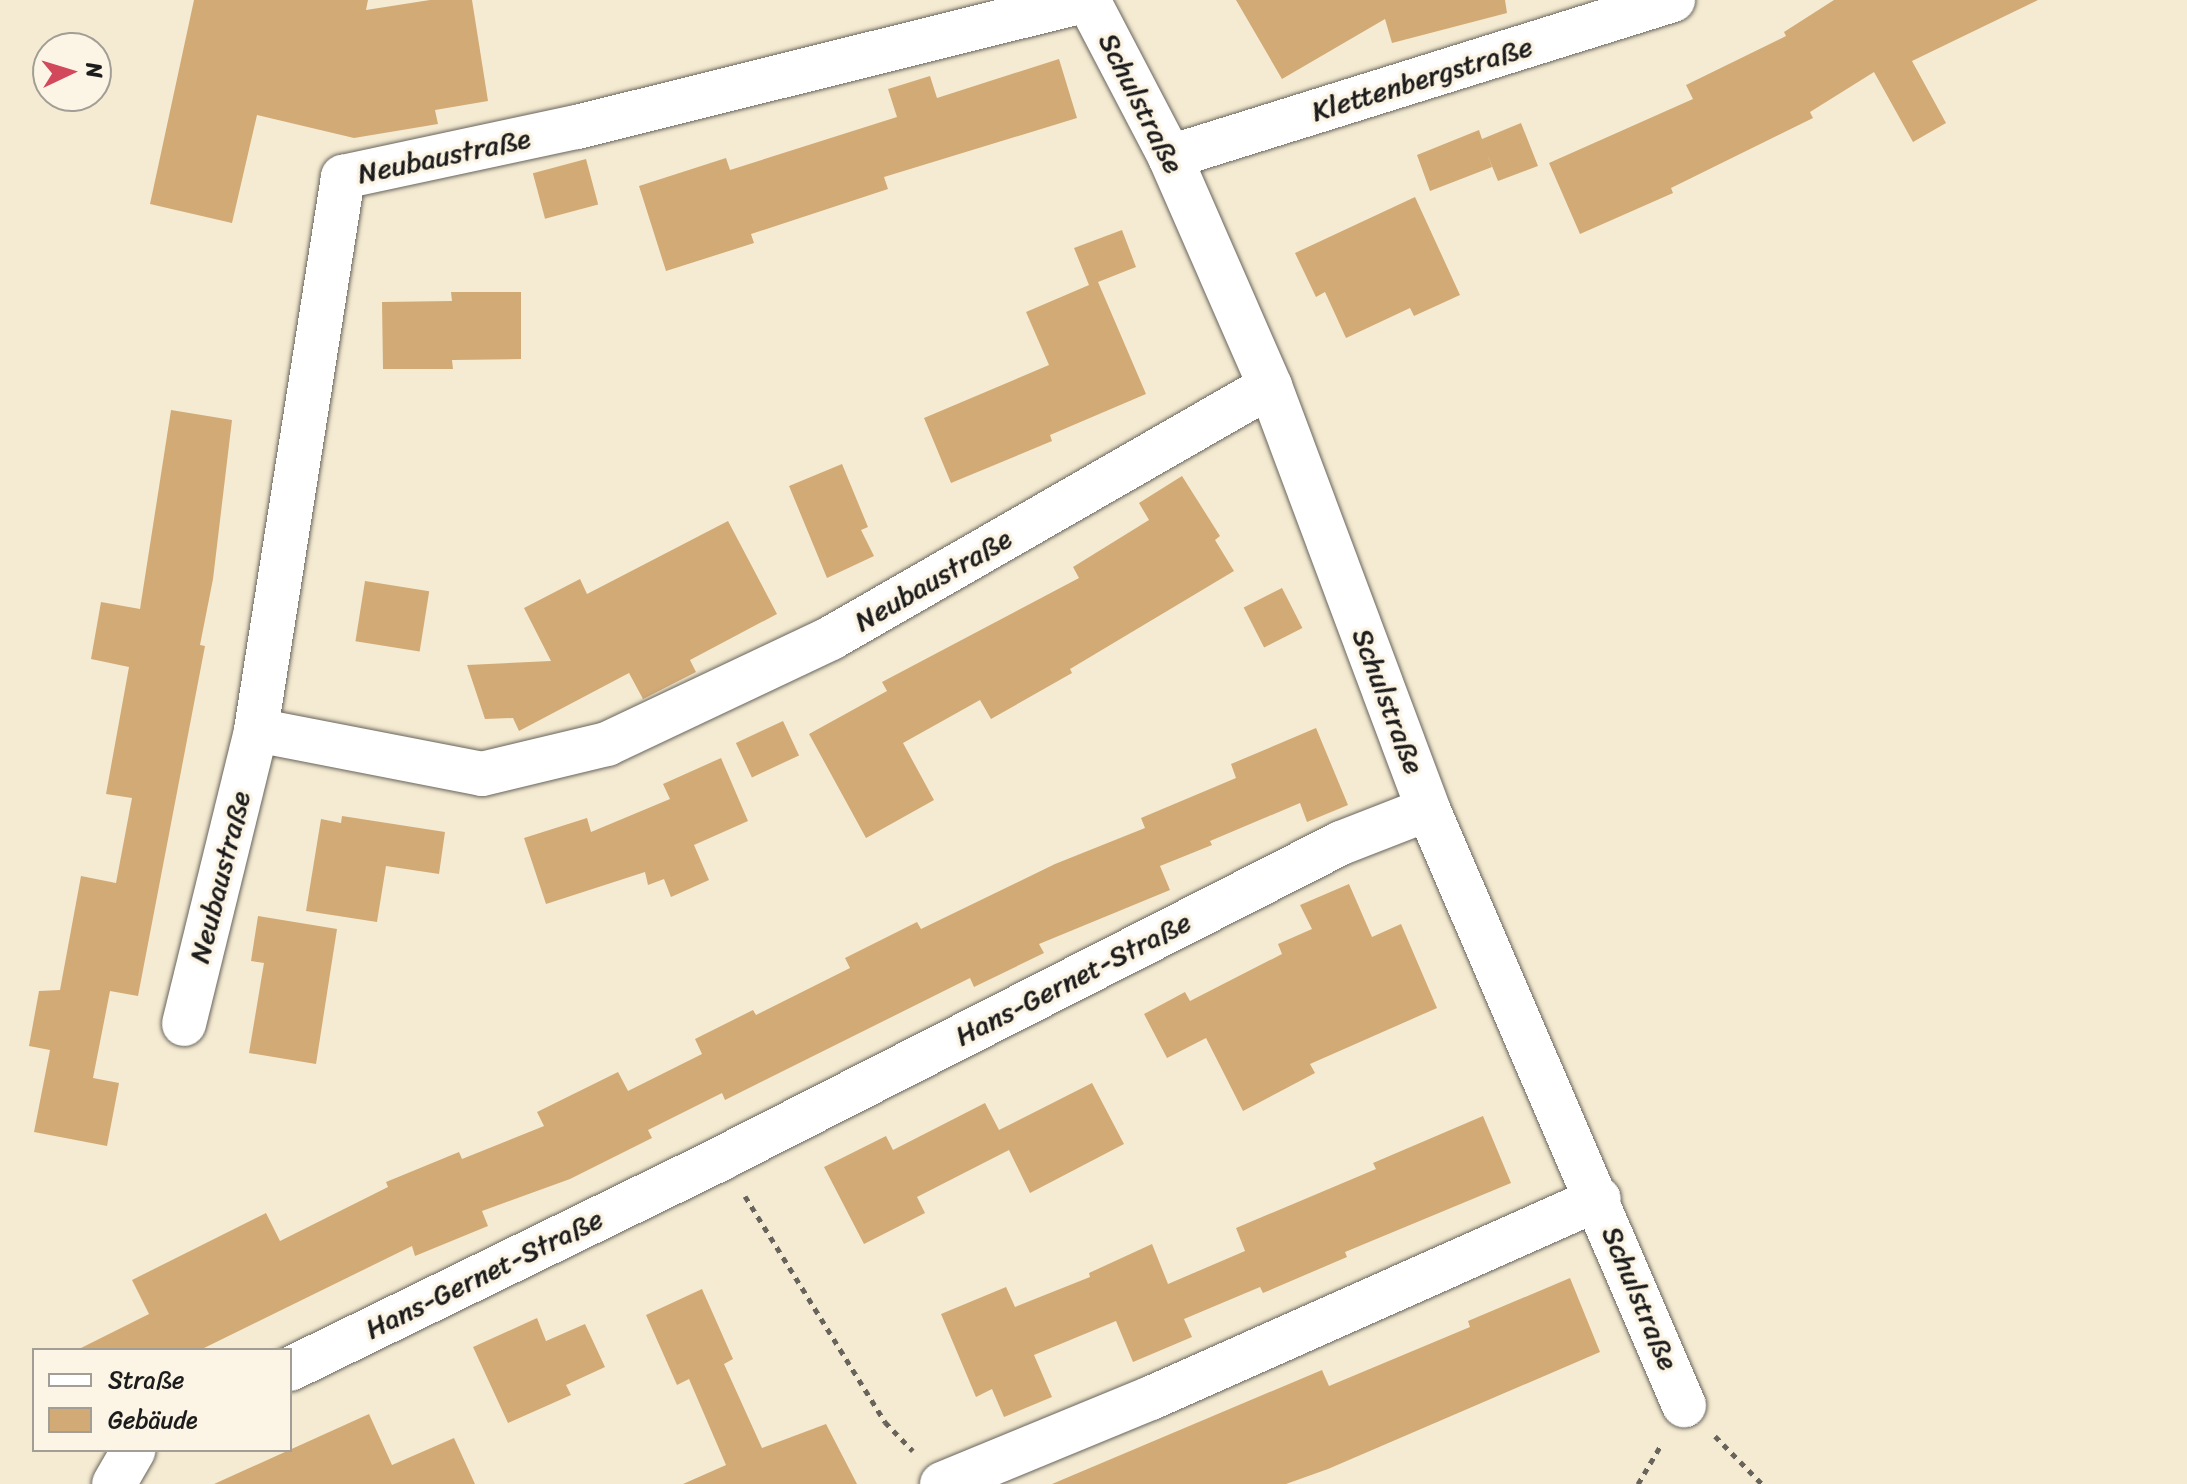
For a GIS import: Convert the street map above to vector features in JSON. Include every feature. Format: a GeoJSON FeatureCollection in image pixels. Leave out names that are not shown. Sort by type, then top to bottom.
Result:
{"type":"FeatureCollection","features":[{"type":"Feature","properties":{"kind":"street","name":"Schulstraße"},"geometry":{"type":"LineString","coordinates":[[1088,0],[1170,157],[1270,386],[1428,809],[1599,1199],[1684,1405]]}},
{"type":"Feature","properties":{"kind":"street","name":"Neubaustraße"},"geometry":{"type":"LineString","coordinates":[[184,1024],[256,730],[343,177],[577,127],[1088,0]]}},
{"type":"Feature","properties":{"kind":"street","name":"Klettenbergstraße"},"geometry":{"type":"LineString","coordinates":[[1170,157],[1572,16],[1673,0]]}},
{"type":"Feature","properties":{"kind":"street","name":"Neubaustraße"},"geometry":{"type":"LineString","coordinates":[[256,730],[482,774],[607,744],[831,638],[1270,386]]}},
{"type":"Feature","properties":{"kind":"street","name":"Hans-Gernet-Straße"},"geometry":{"type":"LineString","coordinates":[[292,1368],[722,1158],[1341,843],[1428,809]]}},
{"type":"Feature","properties":{"kind":"street"},"geometry":{"type":"LineString","coordinates":[[943,1483],[1151,1398],[1599,1199]]}},
{"type":"Feature","properties":{"kind":"street"},"geometry":{"type":"LineString","coordinates":[[114,1484],[133,1452]]}},
{"type":"Feature","properties":{"kind":"path"},"geometry":{"type":"LineString","coordinates":[[722,1158],[885,1422],[943,1483]]}},
{"type":"Feature","properties":{"kind":"path"},"geometry":{"type":"LineString","coordinates":[[1684,1405],[1762,1484]]}},
{"type":"Feature","properties":{"kind":"building"},"geometry":{"type":"Polygon","coordinates":[[[194,0],[368,0],[366,10],[430,0],[472,0],[488,101],[435,110],[438,124],[354,138],[257,115],[232,223],[150,204],[194,0]]]}},
{"type":"Feature","properties":{"kind":"building"},"geometry":{"type":"Polygon","coordinates":[[[1236,0],[1505,0],[1507,13],[1392,43],[1385,19],[1282,79],[1236,0]]]}},
{"type":"Feature","properties":{"kind":"building"},"geometry":{"type":"Polygon","coordinates":[[[1834,0],[2038,0],[1912,61],[1946,123],[1913,142],[1874,72],[1810,112],[1813,118],[1671,188],[1673,193],[1580,234],[1549,163],[1693,99],[1686,85],[1786,36],[1784,32],[1834,0]]]}},
{"type":"Feature","properties":{"kind":"building"},"geometry":{"type":"Polygon","coordinates":[[[1059,59],[1077,118],[884,177],[888,189],[751,234],[754,243],[666,271],[639,186],[726,158],[730,170],[897,117],[888,89],[930,76],[937,98],[1059,59]]]}},
{"type":"Feature","properties":{"kind":"building"},"geometry":{"type":"Polygon","coordinates":[[[1521,123],[1538,166],[1498,181],[1487,154],[1492,167],[1430,191],[1417,155],[1479,130],[1482,139],[1521,123]]]}},
{"type":"Feature","properties":{"kind":"building"},"geometry":{"type":"Polygon","coordinates":[[[586,159],[598,204],[545,219],[533,173],[586,159]]]}},
{"type":"Feature","properties":{"kind":"building"},"geometry":{"type":"Polygon","coordinates":[[[1415,197],[1460,295],[1414,316],[1410,308],[1346,338],[1325,292],[1316,297],[1295,253],[1415,197]]]}},
{"type":"Feature","properties":{"kind":"building"},"geometry":{"type":"Polygon","coordinates":[[[1122,230],[1136,267],[1098,282],[1146,394],[1050,435],[1052,441],[951,483],[924,418],[1049,365],[1026,312],[1089,285],[1074,248],[1122,230]]]}},
{"type":"Feature","properties":{"kind":"building"},"geometry":{"type":"Polygon","coordinates":[[[451,292],[521,292],[521,359],[452,360],[453,369],[383,369],[382,302],[452,301],[451,292]]]}},
{"type":"Feature","properties":{"kind":"building"},"geometry":{"type":"Polygon","coordinates":[[[171,410],[232,420],[213,579],[200,645],[205,646],[138,996],[110,991],[93,1078],[119,1083],[107,1146],[34,1132],[50,1050],[29,1046],[39,991],[60,990],[81,876],[116,883],[132,798],[106,794],[129,667],[91,659],[101,602],[140,609],[171,410]]]}},
{"type":"Feature","properties":{"kind":"building"},"geometry":{"type":"Polygon","coordinates":[[[842,464],[868,527],[861,530],[874,556],[827,578],[789,486],[842,464]]]}},
{"type":"Feature","properties":{"kind":"building"},"geometry":{"type":"Polygon","coordinates":[[[1182,476],[1220,536],[1215,540],[1234,571],[1070,669],[1072,673],[991,719],[980,700],[903,743],[934,800],[866,838],[809,734],[887,691],[882,682],[1079,578],[1073,567],[1149,520],[1139,503],[1182,476]]]}},
{"type":"Feature","properties":{"kind":"building"},"geometry":{"type":"Polygon","coordinates":[[[728,521],[777,614],[690,660],[696,672],[643,699],[629,673],[519,731],[513,718],[485,719],[467,665],[551,661],[524,608],[580,579],[587,594],[728,521]]]}},
{"type":"Feature","properties":{"kind":"building"},"geometry":{"type":"Polygon","coordinates":[[[365,581],[429,591],[420,651],[355,641],[365,581]]]}},
{"type":"Feature","properties":{"kind":"building"},"geometry":{"type":"Polygon","coordinates":[[[1282,588],[1302,628],[1264,648],[1244,608],[1282,588]]]}},
{"type":"Feature","properties":{"kind":"building"},"geometry":{"type":"Polygon","coordinates":[[[783,721],[799,755],[752,777],[736,743],[783,721]]]}},
{"type":"Feature","properties":{"kind":"building"},"geometry":{"type":"Polygon","coordinates":[[[1316,728],[1348,805],[1307,822],[1300,803],[1210,841],[1212,845],[1160,866],[1170,890],[1039,944],[1044,953],[974,987],[970,978],[725,1100],[722,1093],[648,1130],[652,1138],[570,1179],[482,1211],[488,1226],[415,1256],[412,1246],[204,1348],[81,1348],[149,1314],[132,1280],[266,1213],[280,1241],[388,1187],[386,1182],[459,1152],[462,1159],[544,1126],[537,1112],[618,1072],[628,1091],[702,1054],[695,1039],[753,1010],[756,1015],[850,968],[845,958],[917,922],[921,929],[1055,864],[1145,828],[1141,818],[1236,778],[1231,764],[1316,728]]]}},
{"type":"Feature","properties":{"kind":"building"},"geometry":{"type":"Polygon","coordinates":[[[721,758],[748,821],[694,845],[709,880],[671,897],[664,879],[648,885],[645,872],[546,904],[524,838],[587,818],[591,832],[670,799],[663,784],[721,758]]]}},
{"type":"Feature","properties":{"kind":"building"},"geometry":{"type":"Polygon","coordinates":[[[342,816],[445,832],[439,874],[386,866],[377,922],[306,911],[321,819],[341,823],[342,816]]]}},
{"type":"Feature","properties":{"kind":"building"},"geometry":{"type":"Polygon","coordinates":[[[1349,884],[1372,937],[1401,924],[1437,1008],[1310,1064],[1315,1073],[1243,1111],[1206,1038],[1167,1058],[1144,1014],[1185,992],[1190,1001],[1282,954],[1278,944],[1312,929],[1300,905],[1349,884]]]}},
{"type":"Feature","properties":{"kind":"building"},"geometry":{"type":"Polygon","coordinates":[[[258,916],[337,929],[316,1064],[249,1053],[264,963],[251,961],[258,916]]]}},
{"type":"Feature","properties":{"kind":"building"},"geometry":{"type":"Polygon","coordinates":[[[1092,1083],[1124,1144],[1030,1193],[1009,1150],[917,1197],[925,1213],[864,1244],[824,1167],[886,1136],[893,1150],[985,1103],[999,1130],[1092,1083]]]}},
{"type":"Feature","properties":{"kind":"building"},"geometry":{"type":"Polygon","coordinates":[[[1483,1116],[1511,1183],[1345,1252],[1347,1257],[1263,1293],[1260,1287],[1184,1319],[1192,1337],[1133,1362],[1116,1321],[1034,1355],[1052,1397],[1004,1417],[992,1389],[976,1397],[941,1314],[1006,1287],[1015,1307],[1090,1277],[1089,1273],[1152,1244],[1168,1284],[1245,1251],[1236,1228],[1376,1169],[1373,1163],[1483,1116]]]}},
{"type":"Feature","properties":{"kind":"building"},"geometry":{"type":"Polygon","coordinates":[[[1570,1278],[1600,1352],[1328,1469],[1286,1484],[1052,1484],[1322,1370],[1329,1386],[1470,1327],[1468,1321],[1570,1278]]]}},
{"type":"Feature","properties":{"kind":"building"},"geometry":{"type":"Polygon","coordinates":[[[702,1289],[733,1359],[724,1364],[762,1448],[826,1424],[857,1484],[683,1484],[726,1465],[689,1379],[677,1385],[646,1315],[702,1289]]]}},
{"type":"Feature","properties":{"kind":"building"},"geometry":{"type":"Polygon","coordinates":[[[537,1318],[546,1341],[585,1324],[605,1367],[566,1385],[571,1395],[508,1423],[473,1347],[537,1318]]]}},
{"type":"Feature","properties":{"kind":"building"},"geometry":{"type":"Polygon","coordinates":[[[369,1414],[392,1465],[454,1438],[475,1484],[214,1484],[285,1452],[292,1452],[292,1449],[369,1414]]]}}]}
